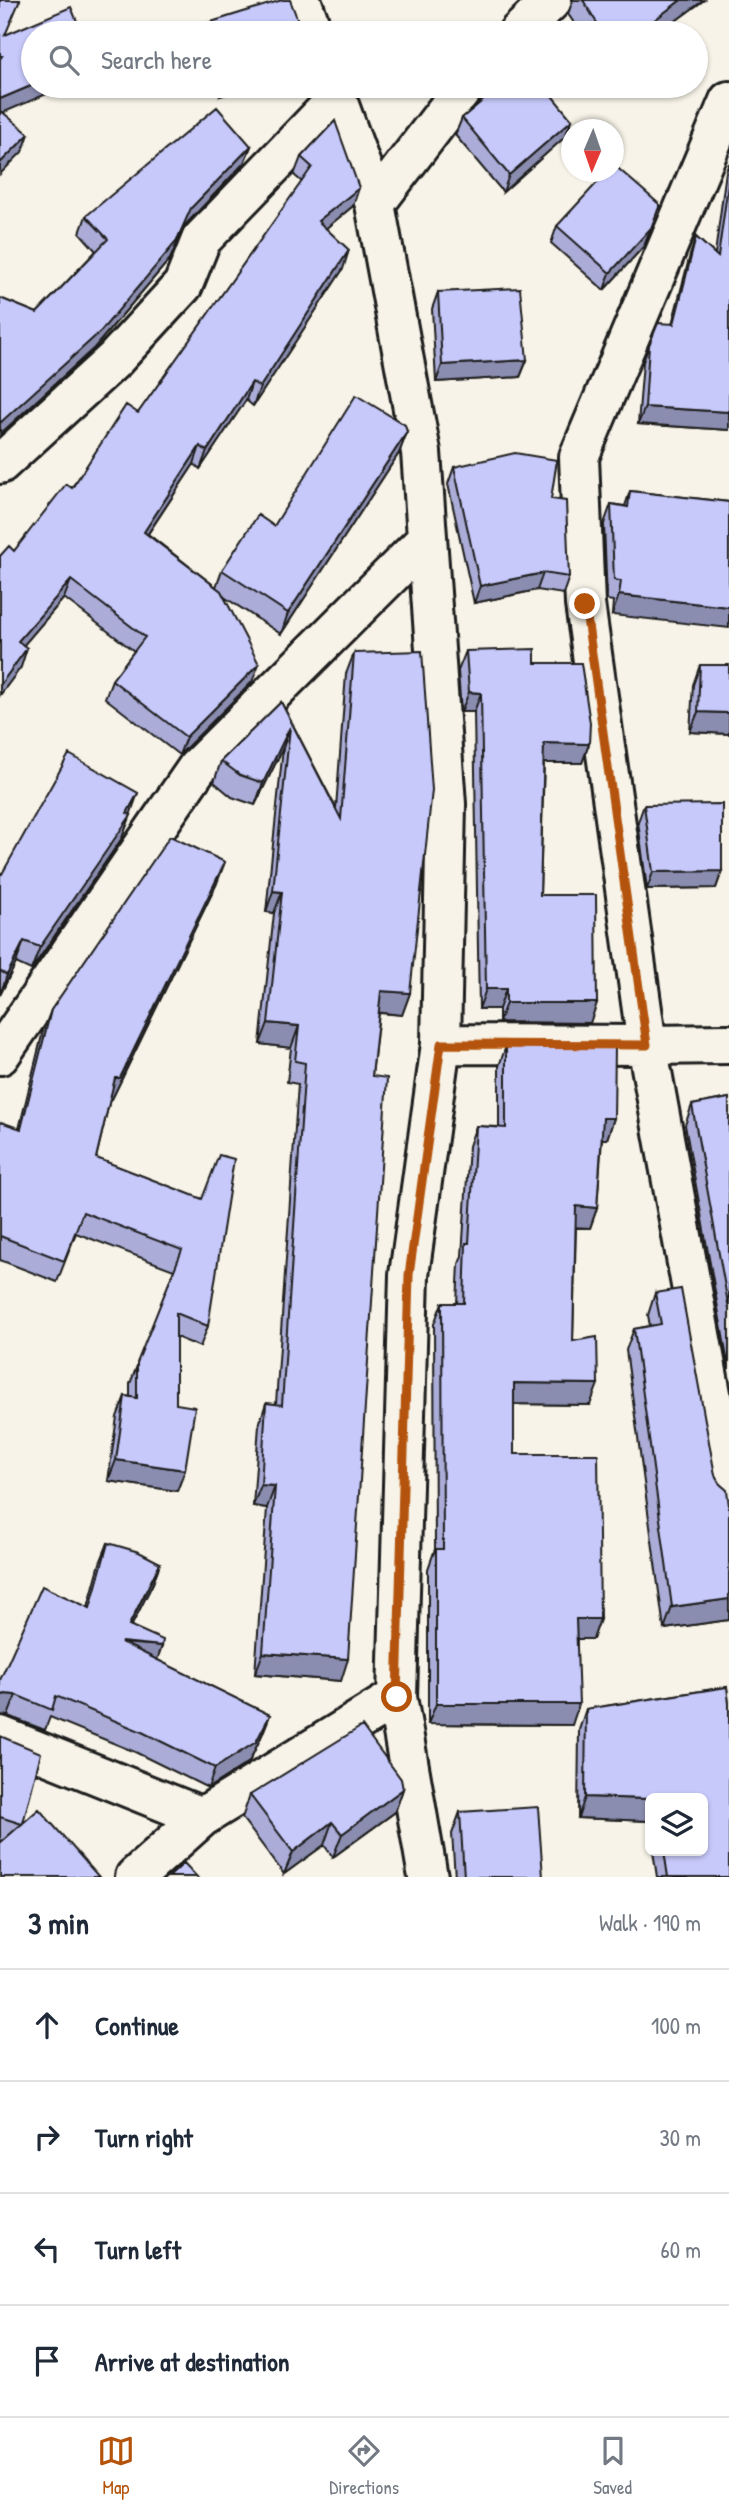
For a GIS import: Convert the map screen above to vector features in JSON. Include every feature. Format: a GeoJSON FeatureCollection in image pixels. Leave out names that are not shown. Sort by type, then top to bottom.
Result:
{"type":"FeatureCollection","features":[{"type":"Feature","properties":{"kind":"street"},"geometry":{"type":"LineString","coordinates":[[301,0],[309,21]]}},
{"type":"Feature","properties":{"kind":"street"},"geometry":{"type":"LineString","coordinates":[[531,21],[552,0]]}},
{"type":"Feature","properties":{"kind":"street"},"geometry":{"type":"LineString","coordinates":[[0,464],[114,360],[183,285],[201,240],[329,98]]}},
{"type":"Feature","properties":{"kind":"street"},"geometry":{"type":"LineString","coordinates":[[336,98],[375,204],[421,452],[446,804],[441,1044],[409,1275],[397,1697],[428,1877]]}},
{"type":"Feature","properties":{"kind":"street"},"geometry":{"type":"LineString","coordinates":[[375,204],[456,98]]}},
{"type":"Feature","properties":{"kind":"street"},"geometry":{"type":"LineString","coordinates":[[729,101],[579,457],[585,604],[647,1045],[729,1492]]}},
{"type":"Feature","properties":{"kind":"street"},"geometry":{"type":"LineString","coordinates":[[0,1055],[197,768],[427,539]]}},
{"type":"Feature","properties":{"kind":"street"},"geometry":{"type":"LineString","coordinates":[[441,1044],[729,1044]]}},
{"type":"Feature","properties":{"kind":"street"},"geometry":{"type":"LineString","coordinates":[[135,1877],[202,1817],[397,1697]]}},
{"type":"Feature","properties":{"kind":"street"},"geometry":{"type":"LineString","coordinates":[[0,1736],[202,1817]]}},
{"type":"Feature","properties":{"kind":"building"},"geometry":{"type":"Polygon","coordinates":[[[0,0],[20,0],[5,35],[21,28],[21,90],[0,99],[0,0]]]}},
{"type":"Feature","properties":{"kind":"building"},"geometry":{"type":"Polygon","coordinates":[[[282,0],[290,0],[298,21],[214,21],[282,0]]]}},
{"type":"Feature","properties":{"kind":"building"},"geometry":{"type":"Polygon","coordinates":[[[583,0],[681,0],[653,21],[596,21],[583,0]]]}},
{"type":"Feature","properties":{"kind":"building"},"geometry":{"type":"Polygon","coordinates":[[[71,7],[77,21],[38,21],[71,7]]]}},
{"type":"Feature","properties":{"kind":"building"},"geometry":{"type":"Polygon","coordinates":[[[486,98],[554,98],[571,119],[561,119],[561,130],[509,175],[462,118],[486,98]]]}},
{"type":"Feature","properties":{"kind":"building"},"geometry":{"type":"Polygon","coordinates":[[[217,107],[251,146],[191,208],[176,242],[101,331],[0,423],[0,298],[37,313],[108,239],[86,216],[217,107]]]}},
{"type":"Feature","properties":{"kind":"building"},"geometry":{"type":"Polygon","coordinates":[[[0,110],[29,134],[0,163],[0,110]]]}},
{"type":"Feature","properties":{"kind":"building"},"geometry":{"type":"Polygon","coordinates":[[[335,121],[359,188],[318,221],[349,250],[260,387],[252,382],[207,451],[200,446],[144,532],[221,591],[259,664],[186,737],[112,680],[145,637],[71,580],[18,641],[27,648],[0,685],[0,556],[9,546],[14,551],[66,484],[72,488],[126,405],[138,413],[312,167],[301,157],[335,121]]]}},
{"type":"Feature","properties":{"kind":"building"},"geometry":{"type":"Polygon","coordinates":[[[624,174],[659,204],[651,228],[610,273],[557,226],[598,182],[624,182],[624,174]]]}},
{"type":"Feature","properties":{"kind":"building"},"geometry":{"type":"Polygon","coordinates":[[[729,178],[729,412],[645,407],[649,345],[658,323],[674,324],[696,237],[718,257],[729,178]]]}},
{"type":"Feature","properties":{"kind":"building"},"geometry":{"type":"Polygon","coordinates":[[[520,288],[527,360],[442,365],[438,292],[520,288]]]}},
{"type":"Feature","properties":{"kind":"building"},"geometry":{"type":"Polygon","coordinates":[[[356,395],[405,425],[407,432],[288,613],[222,570],[258,515],[274,526],[356,395]]]}},
{"type":"Feature","properties":{"kind":"building"},"geometry":{"type":"Polygon","coordinates":[[[515,453],[557,460],[551,499],[566,501],[569,577],[543,573],[480,586],[454,467],[515,453]]]}},
{"type":"Feature","properties":{"kind":"building"},"geometry":{"type":"Polygon","coordinates":[[[630,491],[729,502],[729,607],[619,595],[621,581],[614,580],[611,504],[628,507],[630,491]]]}},
{"type":"Feature","properties":{"kind":"building"},"geometry":{"type":"Polygon","coordinates":[[[535,649],[535,663],[581,663],[590,723],[589,744],[544,743],[540,895],[596,895],[597,1003],[506,1003],[506,989],[486,989],[481,693],[469,692],[466,651],[535,649]]]}},
{"type":"Feature","properties":{"kind":"building"},"geometry":{"type":"Polygon","coordinates":[[[422,651],[432,790],[410,993],[381,991],[372,1076],[387,1078],[348,1659],[263,1653],[275,1486],[261,1485],[266,1403],[282,1405],[305,1063],[295,1061],[299,1026],[268,1023],[282,892],[273,891],[290,727],[263,783],[240,775],[221,761],[281,702],[341,819],[354,653],[422,651]]]}},
{"type":"Feature","properties":{"kind":"building"},"geometry":{"type":"Polygon","coordinates":[[[700,665],[729,665],[729,713],[698,712],[700,665]]]}},
{"type":"Feature","properties":{"kind":"building"},"geometry":{"type":"Polygon","coordinates":[[[69,754],[138,793],[127,813],[131,815],[40,947],[24,941],[7,975],[0,971],[0,873],[2,874],[69,754]]]}},
{"type":"Feature","properties":{"kind":"building"},"geometry":{"type":"Polygon","coordinates":[[[722,804],[722,871],[653,872],[644,805],[722,804]]]}},
{"type":"Feature","properties":{"kind":"building"},"geometry":{"type":"Polygon","coordinates":[[[170,836],[225,862],[120,1078],[115,1078],[96,1158],[202,1199],[219,1155],[234,1159],[208,1326],[176,1313],[176,1404],[195,1407],[185,1470],[116,1460],[125,1396],[137,1398],[137,1363],[182,1250],[83,1212],[64,1261],[0,1236],[0,1124],[1,1122],[21,1129],[51,1010],[170,836]]]}},
{"type":"Feature","properties":{"kind":"building"},"geometry":{"type":"Polygon","coordinates":[[[506,1046],[615,1046],[614,1118],[603,1118],[597,1208],[576,1206],[573,1341],[597,1337],[598,1384],[514,1383],[514,1454],[598,1454],[600,1619],[576,1619],[579,1704],[436,1704],[436,1549],[443,1549],[442,1303],[464,1303],[476,1126],[506,1128],[506,1046]]]}},
{"type":"Feature","properties":{"kind":"building"},"geometry":{"type":"Polygon","coordinates":[[[729,1098],[729,1309],[692,1105],[729,1098]]]}},
{"type":"Feature","properties":{"kind":"building"},"geometry":{"type":"Polygon","coordinates":[[[681,1289],[715,1475],[727,1490],[729,1599],[672,1607],[634,1329],[661,1324],[655,1293],[681,1289]]]}},
{"type":"Feature","properties":{"kind":"building"},"geometry":{"type":"Polygon","coordinates":[[[108,1543],[139,1552],[160,1563],[129,1625],[163,1640],[162,1646],[121,1642],[270,1715],[256,1742],[215,1768],[142,1732],[56,1696],[52,1710],[16,1695],[0,1696],[0,1680],[42,1586],[90,1608],[108,1543]]]}},
{"type":"Feature","properties":{"kind":"building"},"geometry":{"type":"Polygon","coordinates":[[[727,1687],[729,1877],[668,1877],[665,1856],[708,1856],[708,1793],[645,1793],[645,1799],[585,1797],[586,1709],[727,1687]]]}},
{"type":"Feature","properties":{"kind":"building"},"geometry":{"type":"Polygon","coordinates":[[[362,1726],[401,1779],[403,1789],[342,1834],[332,1822],[293,1852],[250,1795],[362,1726]]]}},
{"type":"Feature","properties":{"kind":"building"},"geometry":{"type":"Polygon","coordinates":[[[0,1736],[41,1753],[22,1824],[0,1817],[0,1736]]]}},
{"type":"Feature","properties":{"kind":"building"},"geometry":{"type":"Polygon","coordinates":[[[538,1807],[543,1877],[464,1877],[460,1812],[538,1807]]]}},
{"type":"Feature","properties":{"kind":"building"},"geometry":{"type":"Polygon","coordinates":[[[39,1809],[99,1877],[0,1877],[0,1843],[39,1809]]]}},
{"type":"Feature","properties":{"kind":"building"},"geometry":{"type":"Polygon","coordinates":[[[184,1863],[197,1877],[169,1877],[184,1863]]]}},
{"type":"Feature","properties":{"kind":"route"},"geometry":{"type":"LineString","coordinates":[[397,1697],[409,1275],[441,1044],[647,1045],[585,604]]}}]}
